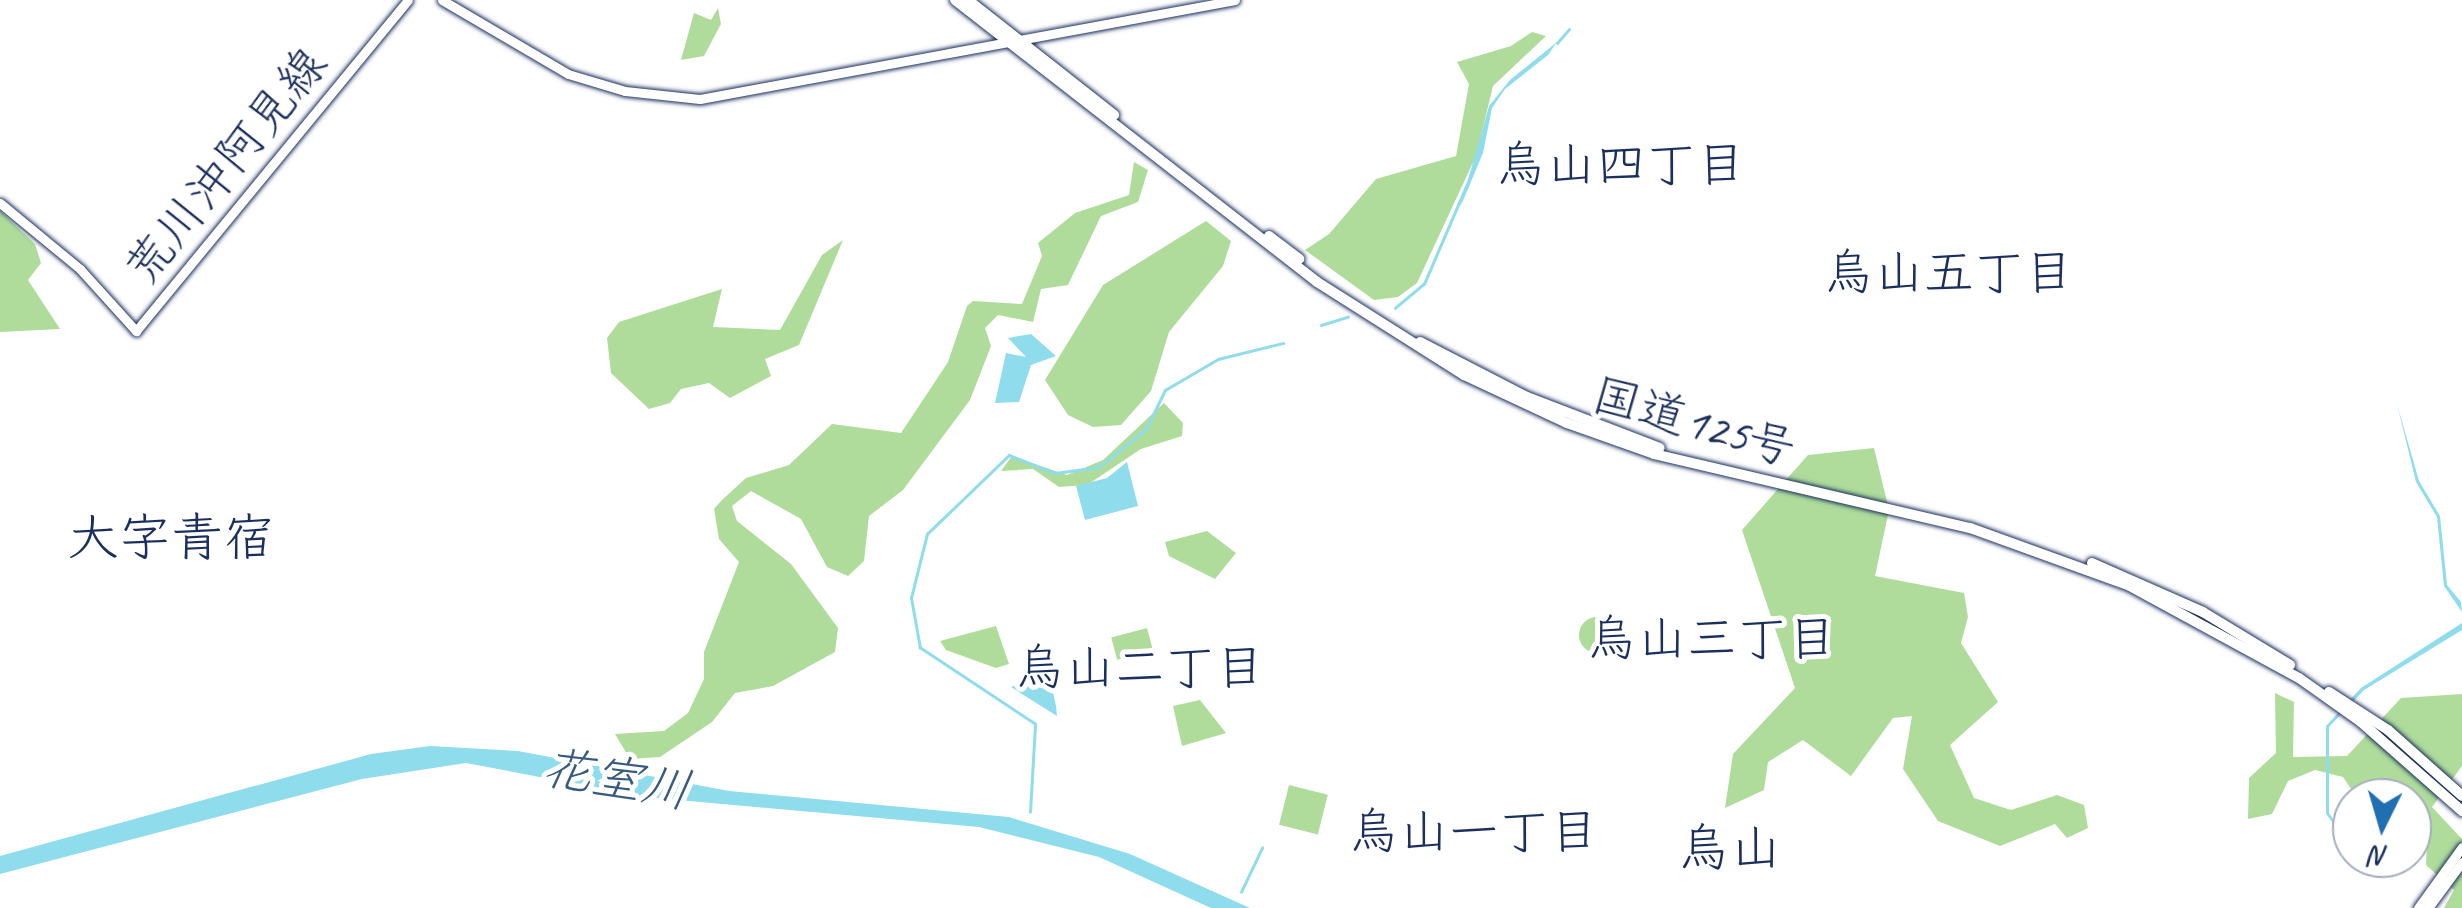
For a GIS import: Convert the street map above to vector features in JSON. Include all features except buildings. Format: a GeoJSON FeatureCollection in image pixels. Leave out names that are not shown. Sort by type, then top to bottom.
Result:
{"type":"FeatureCollection","features":[{"type":"Feature","properties":{"kind":"highway","name":"国道125号"},"geometry":{"type":"LineString","coordinates":[[955,0],[1017,43]]}},
{"type":"Feature","properties":{"kind":"highway","name":"国道125号"},"geometry":{"type":"LineString","coordinates":[[968,0],[1017,43],[1351,306],[1512,399],[1670,458],[1946,522],[2058,556],[2200,620],[2327,694],[2431,778]]}},
{"type":"Feature","properties":{"kind":"highway"},"geometry":{"type":"LineString","coordinates":[[2327,694],[2388,730],[2462,799]]}},
{"type":"Feature","properties":{"kind":"highway"},"geometry":{"type":"LineString","coordinates":[[2327,694],[2462,814]]}},
{"type":"Feature","properties":{"kind":"highway","name":"国道125号"},"geometry":{"type":"LineString","coordinates":[[2432,779],[2462,799]]}},
{"type":"Feature","properties":{"kind":"highway","name":"国道125号"},"geometry":{"type":"LineString","coordinates":[[2432,779],[2462,814]]}},
{"type":"Feature","properties":{"kind":"main road","name":"荒川沖阿見線"},"geometry":{"type":"LineString","coordinates":[[0,203],[80,268],[136,331],[408,0]]}},
{"type":"Feature","properties":{"kind":"main road"},"geometry":{"type":"LineString","coordinates":[[442,0],[568,74],[681,99],[740,96],[1235,0]]}},
{"type":"Feature","properties":{"kind":"main road"},"geometry":{"type":"LineString","coordinates":[[2418,908],[2462,847]]}},
{"type":"Feature","properties":{"kind":"main road"},"geometry":{"type":"LineString","coordinates":[[2428,908],[2462,862]]}},
{"type":"Feature","properties":{"kind":"green space"},"geometry":{"type":"Polygon","coordinates":[[[718,8],[721,24],[704,56],[681,60],[694,13],[711,20],[718,8]]]}},
{"type":"Feature","properties":{"kind":"green space"},"geometry":{"type":"Polygon","coordinates":[[[1532,32],[1546,36],[1493,86],[1476,156],[1417,283],[1398,297],[1374,300],[1305,250],[1329,234],[1376,179],[1456,156],[1469,84],[1457,62],[1511,46],[1532,32]]]}},
{"type":"Feature","properties":{"kind":"green space"},"geometry":{"type":"Polygon","coordinates":[[[1134,162],[1148,170],[1138,202],[1101,216],[1068,285],[1041,289],[1033,322],[998,315],[985,328],[991,346],[970,400],[903,490],[869,516],[864,561],[848,576],[827,567],[801,519],[751,491],[732,506],[737,521],[791,564],[838,628],[835,652],[773,686],[735,693],[712,722],[660,757],[630,759],[615,734],[664,731],[688,713],[704,679],[704,652],[739,562],[719,539],[714,509],[746,478],[789,465],[832,424],[901,433],[948,362],[967,306],[973,301],[1022,304],[1042,256],[1038,243],[1075,213],[1129,195],[1134,162]]]}},
{"type":"Feature","properties":{"kind":"green space"},"geometry":{"type":"Polygon","coordinates":[[[0,211],[35,244],[41,263],[28,280],[60,329],[0,332],[0,211]]]}},
{"type":"Feature","properties":{"kind":"green space"},"geometry":{"type":"Polygon","coordinates":[[[1206,221],[1231,241],[1223,266],[1169,332],[1151,391],[1121,425],[1093,427],[1068,415],[1045,380],[1103,285],[1206,221]]]}},
{"type":"Feature","properties":{"kind":"green space"},"geometry":{"type":"Polygon","coordinates":[[[843,240],[799,345],[765,359],[771,376],[730,398],[709,383],[681,389],[670,403],[649,409],[611,373],[607,338],[619,322],[722,289],[713,327],[780,330],[822,255],[843,240]]]}},
{"type":"Feature","properties":{"kind":"green space"},"geometry":{"type":"Polygon","coordinates":[[[1164,403],[1183,423],[1182,436],[1141,449],[1087,485],[1059,487],[1033,469],[1001,471],[1012,456],[1067,475],[1103,460],[1164,403]]]}},
{"type":"Feature","properties":{"kind":"green space"},"geometry":{"type":"Polygon","coordinates":[[[1874,448],[1889,510],[1875,576],[1964,593],[1968,617],[1961,643],[1998,702],[1950,745],[1974,798],[2011,810],[2057,795],[2084,805],[2088,828],[2067,838],[2055,824],[2000,846],[1938,821],[1903,769],[1912,716],[1893,718],[1851,776],[1803,740],[1768,762],[1764,790],[1725,808],[1733,754],[1795,688],[1742,530],[1808,455],[1874,448]]]}},
{"type":"Feature","properties":{"kind":"green space"},"geometry":{"type":"Polygon","coordinates":[[[1207,531],[1236,553],[1215,579],[1169,556],[1165,542],[1207,531]]]}},
{"type":"Feature","properties":{"kind":"green space"},"geometry":{"type":"Polygon","coordinates":[[[1597,617],[1610,622],[1615,635],[1610,648],[1597,653],[1584,648],[1579,635],[1584,622],[1597,617]]]}},
{"type":"Feature","properties":{"kind":"green space"},"geometry":{"type":"Polygon","coordinates":[[[996,626],[1009,664],[996,668],[946,650],[940,641],[996,626]]]}},
{"type":"Feature","properties":{"kind":"green space"},"geometry":{"type":"Polygon","coordinates":[[[1147,628],[1153,650],[1117,660],[1111,638],[1147,628]]]}},
{"type":"Feature","properties":{"kind":"green space"},"geometry":{"type":"Polygon","coordinates":[[[2275,693],[2294,702],[2293,757],[2347,756],[2401,698],[2462,694],[2462,766],[2432,807],[2432,778],[2344,778],[2315,770],[2288,781],[2272,814],[2248,819],[2249,778],[2276,753],[2275,693]]]}},
{"type":"Feature","properties":{"kind":"green space"},"geometry":{"type":"Polygon","coordinates":[[[1200,700],[1226,733],[1182,746],[1173,706],[1200,700]]]}},
{"type":"Feature","properties":{"kind":"green space"},"geometry":{"type":"Polygon","coordinates":[[[1289,785],[1328,795],[1318,834],[1279,825],[1289,785]]]}},
{"type":"Feature","properties":{"kind":"green space"},"geometry":{"type":"Polygon","coordinates":[[[2432,807],[2462,839],[2462,908],[2444,908],[2454,890],[2432,870],[2432,807]]]}},
{"type":"Feature","properties":{"kind":"water"},"geometry":{"type":"Polygon","coordinates":[[[1557,42],[1548,55],[1505,89],[1492,108],[1483,153],[1460,208],[1489,106],[1510,80],[1557,42]]]}},
{"type":"Feature","properties":{"kind":"water"},"geometry":{"type":"Polygon","coordinates":[[[1031,334],[1056,356],[1031,365],[1019,402],[995,403],[1006,353],[1026,357],[1008,338],[1031,334]]]}},
{"type":"Feature","properties":{"kind":"water"},"geometry":{"type":"Polygon","coordinates":[[[2397,404],[2419,481],[2440,516],[2447,585],[2461,602],[2462,612],[2444,586],[2437,517],[2416,482],[2397,404]]]}},
{"type":"Feature","properties":{"kind":"water"},"geometry":{"type":"Polygon","coordinates":[[[1127,462],[1138,506],[1085,520],[1076,486],[1107,478],[1127,462]]]}},
{"type":"Feature","properties":{"kind":"water"},"geometry":{"type":"Polygon","coordinates":[[[2462,623],[2462,630],[2364,690],[2329,727],[2332,822],[2326,814],[2326,726],[2361,688],[2462,623]]]}},
{"type":"Feature","properties":{"kind":"water"},"geometry":{"type":"Polygon","coordinates":[[[1049,675],[1056,706],[1057,716],[1011,687],[1049,675]]]}},
{"type":"Feature","properties":{"kind":"water","name":"花室川"},"geometry":{"type":"Polygon","coordinates":[[[430,746],[518,751],[729,791],[1009,817],[1130,854],[1250,908],[1211,908],[1099,857],[979,827],[645,797],[466,763],[362,779],[0,874],[0,856],[371,754],[430,746]]]}},
{"type":"Feature","properties":{"kind":"waterway"},"geometry":{"type":"LineString","coordinates":[[1557,43],[1569,29]]}},
{"type":"Feature","properties":{"kind":"waterway"},"geometry":{"type":"LineString","coordinates":[[1395,308],[1424,284],[1474,168]]}},
{"type":"Feature","properties":{"kind":"waterway"},"geometry":{"type":"LineString","coordinates":[[1321,325],[1348,317]]}},
{"type":"Feature","properties":{"kind":"waterway"},"geometry":{"type":"LineString","coordinates":[[1030,812],[1035,724],[920,648],[911,598],[927,534],[1009,455],[1055,473],[1099,467],[1146,429],[1165,390],[1218,359],[1283,343]]}},
{"type":"Feature","properties":{"kind":"waterway"},"geometry":{"type":"LineString","coordinates":[[1241,892],[1262,848]]}},
{"type":"Feature","properties":{"kind":"district","name":"烏山四丁目"},"geometry":{"type":"Point","coordinates":[1621,165]}},
{"type":"Feature","properties":{"kind":"district","name":"烏山五丁目"},"geometry":{"type":"Point","coordinates":[1949,273]}},
{"type":"Feature","properties":{"kind":"district","name":"大字青宿"},"geometry":{"type":"Point","coordinates":[171,539]}},
{"type":"Feature","properties":{"kind":"district","name":"烏山三丁目"},"geometry":{"type":"Point","coordinates":[1712,639]}},
{"type":"Feature","properties":{"kind":"district","name":"烏山二丁目"},"geometry":{"type":"Point","coordinates":[1140,668]}},
{"type":"Feature","properties":{"kind":"district","name":"烏山一丁目"},"geometry":{"type":"Point","coordinates":[1474,832]}},
{"type":"Feature","properties":{"kind":"district","name":"烏山"},"geometry":{"type":"Point","coordinates":[1730,849]}}]}
